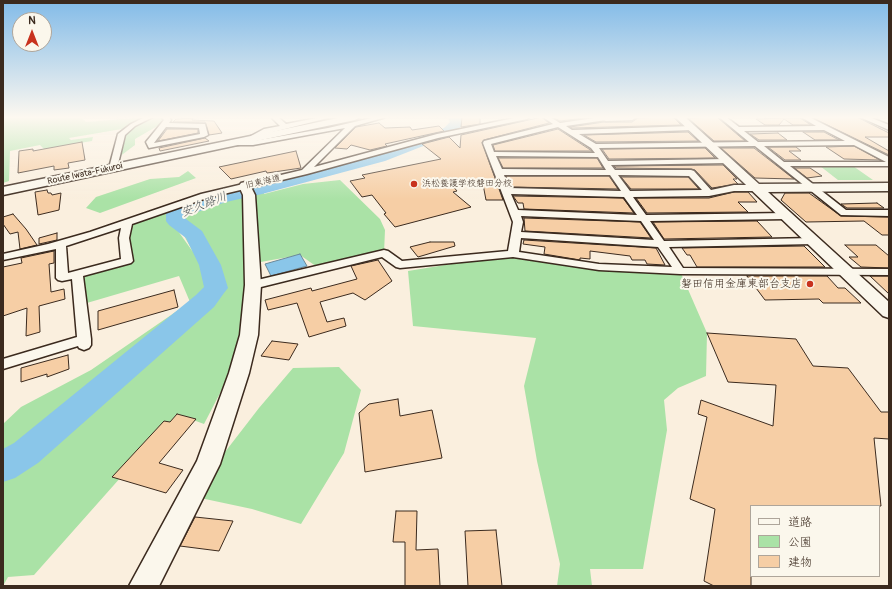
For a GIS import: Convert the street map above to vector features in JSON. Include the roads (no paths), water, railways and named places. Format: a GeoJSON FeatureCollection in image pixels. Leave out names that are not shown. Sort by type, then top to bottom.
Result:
{"type":"FeatureCollection","features":[{"type":"Feature","properties":{"kind":"street"},"geometry":{"type":"LineString","coordinates":[[113,168],[119,144]]}},
{"type":"Feature","properties":{"kind":"street","name":"Route Iwata-Fukuroi"},"geometry":{"type":"LineString","coordinates":[[3,191],[223,144]]}},
{"type":"Feature","properties":{"kind":"street"},"geometry":{"type":"LineString","coordinates":[[304,172],[331,144]]}},
{"type":"Feature","properties":{"kind":"street","name":"旧東海道"},"geometry":{"type":"LineString","coordinates":[[3,258],[61,244],[127,223],[179,204],[406,144]]}},
{"type":"Feature","properties":{"kind":"street"},"geometry":{"type":"LineString","coordinates":[[488,144],[518,222],[513,254]]}},
{"type":"Feature","properties":{"kind":"street"},"geometry":{"type":"LineString","coordinates":[[591,144],[601,155],[625,194],[644,218],[680,272]]}},
{"type":"Feature","properties":{"kind":"street"},"geometry":{"type":"LineString","coordinates":[[594,146],[681,144]]}},
{"type":"Feature","properties":{"kind":"street"},"geometry":{"type":"LineString","coordinates":[[710,144],[889,312]]}},
{"type":"Feature","properties":{"kind":"street"},"geometry":{"type":"LineString","coordinates":[[757,144],[844,213],[889,213]]}},
{"type":"Feature","properties":{"kind":"street"},"geometry":{"type":"LineString","coordinates":[[859,144],[889,160]]}},
{"type":"Feature","properties":{"kind":"street"},"geometry":{"type":"LineString","coordinates":[[876,153],[889,152]]}},
{"type":"Feature","properties":{"kind":"street"},"geometry":{"type":"LineString","coordinates":[[492,154],[601,155]]}},
{"type":"Feature","properties":{"kind":"street"},"geometry":{"type":"LineString","coordinates":[[606,163],[726,160]]}},
{"type":"Feature","properties":{"kind":"street"},"geometry":{"type":"LineString","coordinates":[[783,164],[889,164]]}},
{"type":"Feature","properties":{"kind":"street"},"geometry":{"type":"LineString","coordinates":[[498,172],[691,173],[709,193]]}},
{"type":"Feature","properties":{"kind":"street"},"geometry":{"type":"LineString","coordinates":[[144,586],[208,464],[243,358],[248,335],[253,285],[249,195],[244,186]]}},
{"type":"Feature","properties":{"kind":"street"},"geometry":{"type":"LineString","coordinates":[[506,191],[625,194],[709,193],[734,188],[889,187]]}},
{"type":"Feature","properties":{"kind":"street"},"geometry":{"type":"LineString","coordinates":[[515,213],[644,218],[786,216]]}},
{"type":"Feature","properties":{"kind":"street"},"geometry":{"type":"LineString","coordinates":[[61,244],[62,278],[127,260],[124,238],[127,223]]}},
{"type":"Feature","properties":{"kind":"street"},"geometry":{"type":"LineString","coordinates":[[517,234],[661,244],[814,241]]}},
{"type":"Feature","properties":{"kind":"street"},"geometry":{"type":"LineString","coordinates":[[253,285],[384,253],[400,265],[513,254],[599,267],[680,272],[889,272]]}},
{"type":"Feature","properties":{"kind":"street"},"geometry":{"type":"LineString","coordinates":[[3,364],[84,342],[77,274]]}},
{"type":"Feature","properties":{"kind":"water"},"geometry":{"type":"Polygon","coordinates":[[[300,254],[307,266],[271,276],[265,264],[300,254]]]}},
{"type":"Feature","properties":{"kind":"waterway","name":"安久路川"},"geometry":{"type":"LineString","coordinates":[[3,467],[26,453],[205,301],[216,288],[210,265],[195,235],[176,221],[176,213],[222,197],[256,190],[379,158],[414,144]]}},
{"type":"Feature","properties":{"kind":"place","name":"浜松養護学校磐田分校"},"geometry":{"type":"Point","coordinates":[414,184]}},
{"type":"Feature","properties":{"kind":"place","name":"磐田信用金庫東部台支店"},"geometry":{"type":"Point","coordinates":[810,284]}}]}
